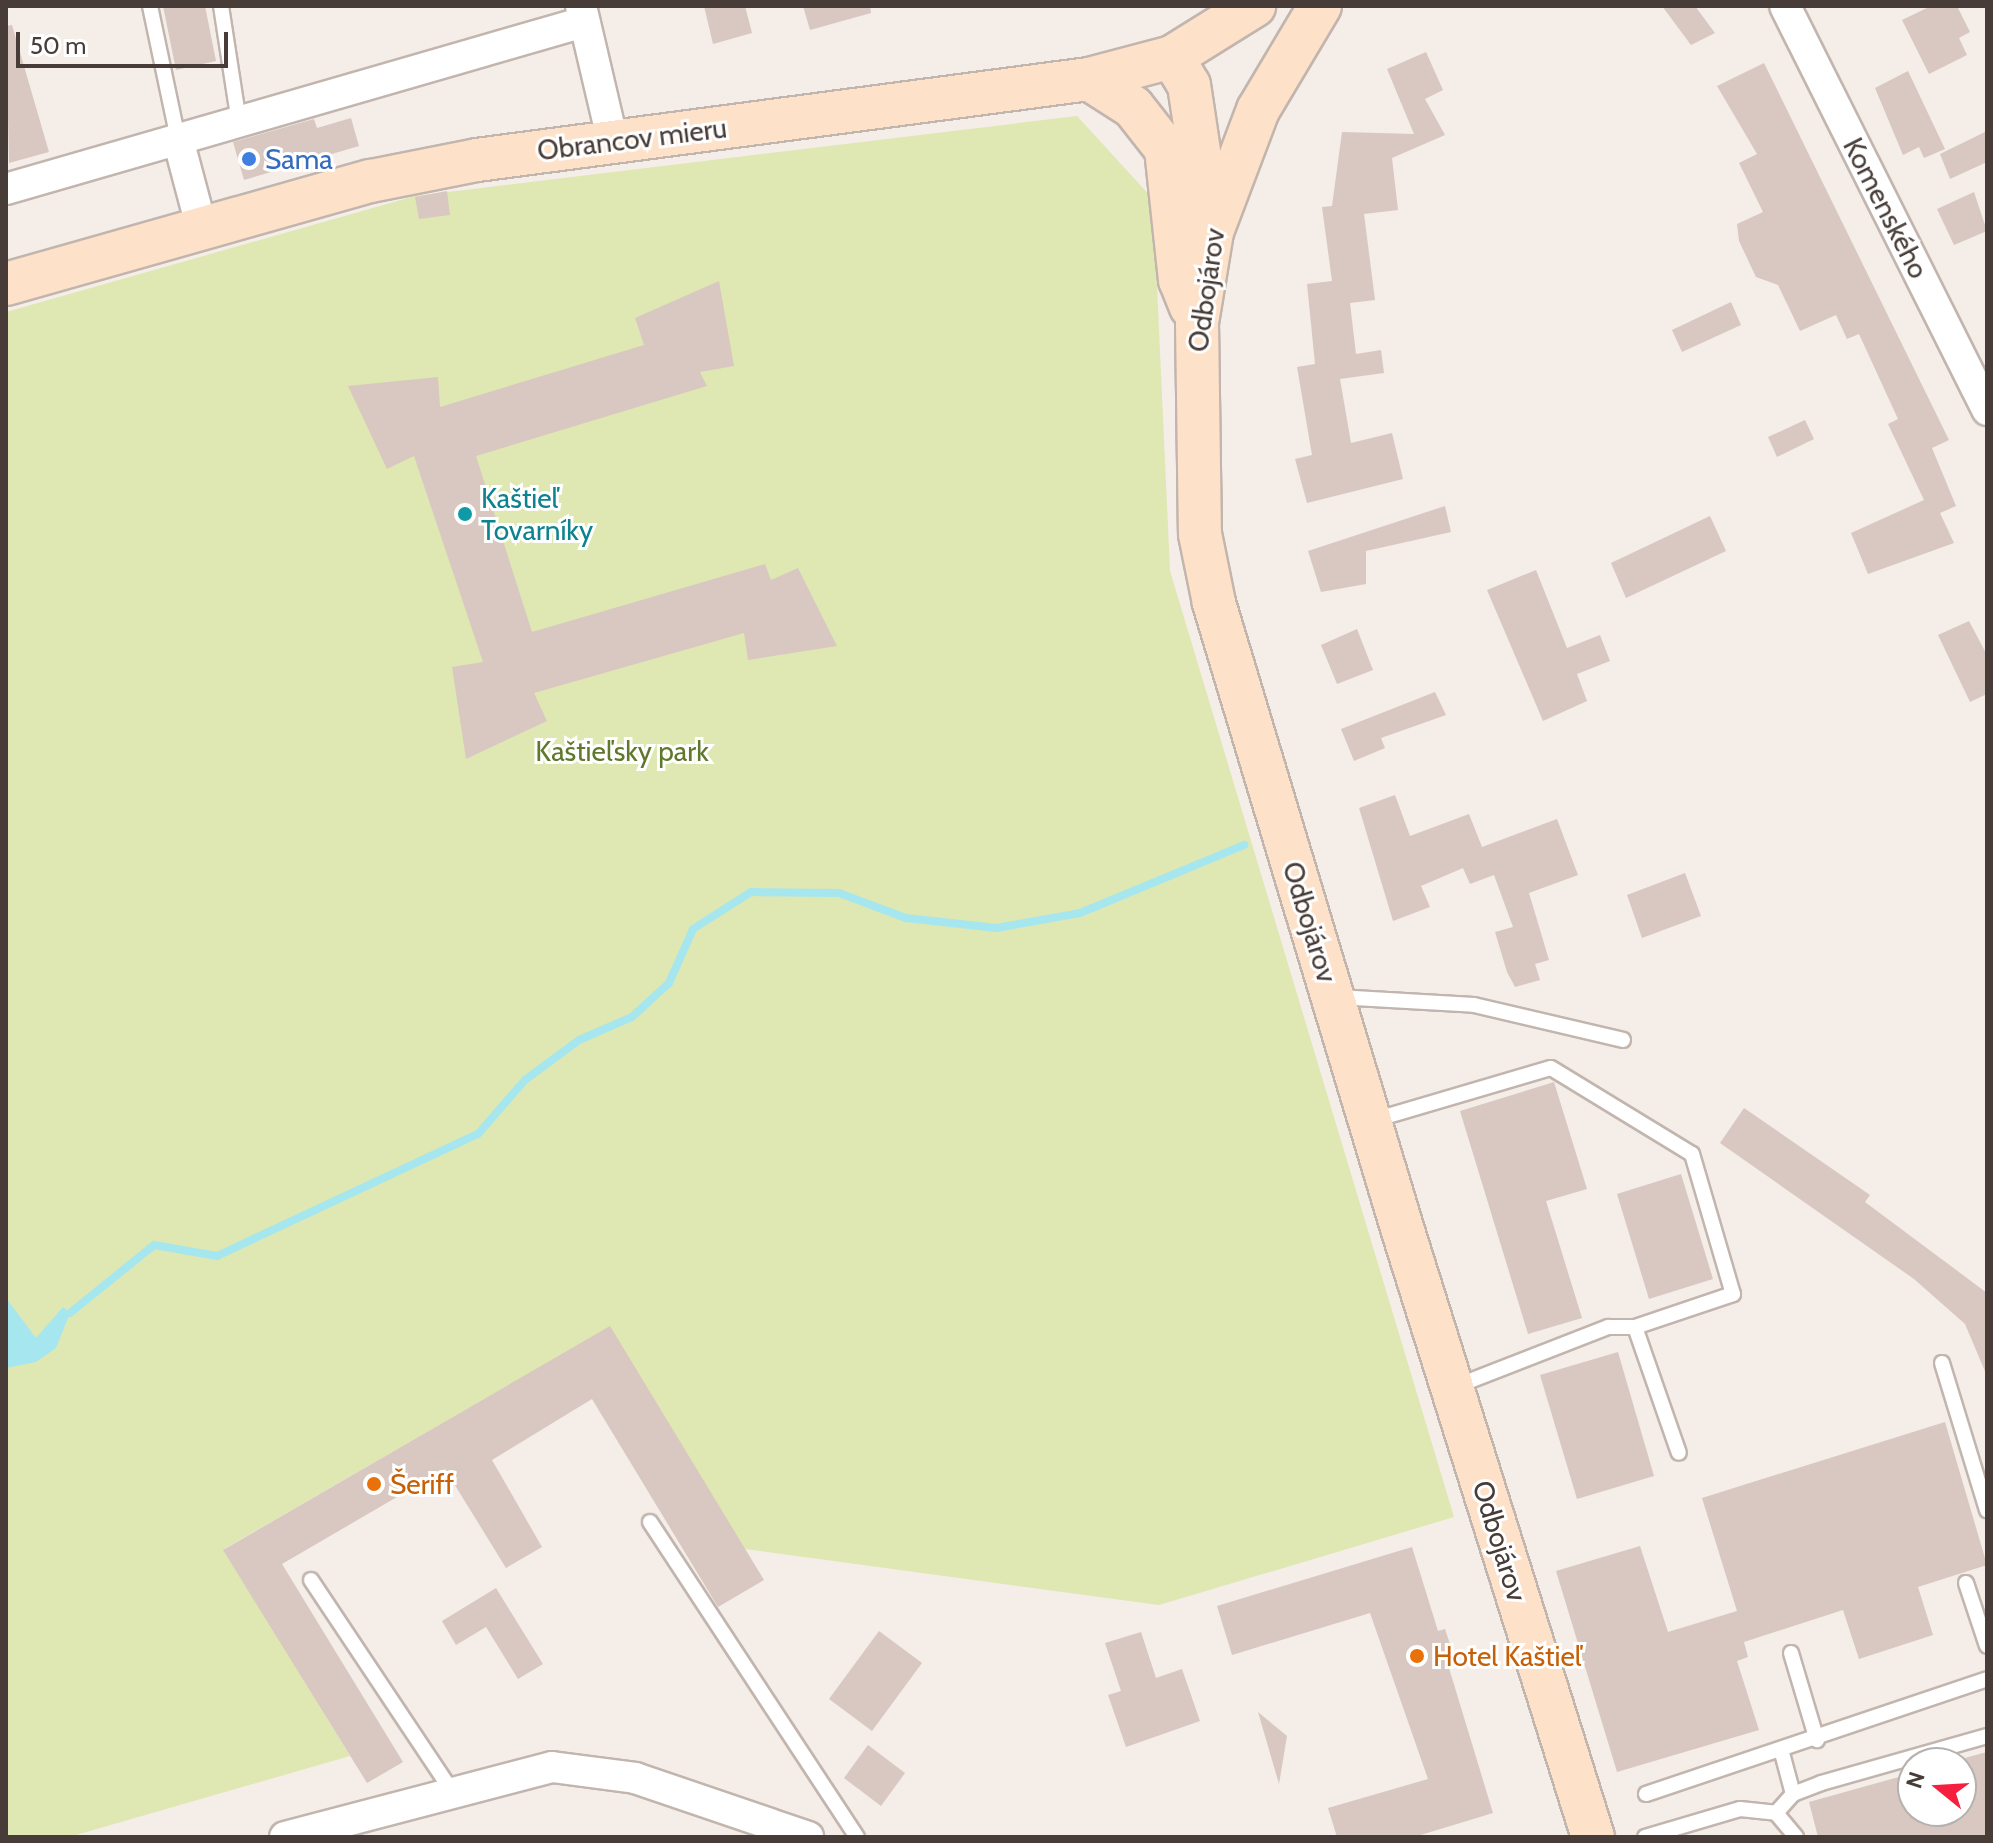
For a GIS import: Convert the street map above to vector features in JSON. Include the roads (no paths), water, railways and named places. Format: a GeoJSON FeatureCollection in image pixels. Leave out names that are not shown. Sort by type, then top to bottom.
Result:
{"type":"FeatureCollection","features":[{"type":"Feature","properties":{"kind":"main road","name":"Odbojárov"},"geometry":{"type":"LineString","coordinates":[[1320,6],[1258,110],[1212,232],[1197,323],[1195,479],[1214,603],[1452,1388],[1593,1837]]}},
{"type":"Feature","properties":{"kind":"main road","name":"Obrancov mieru"},"geometry":{"type":"LineString","coordinates":[[6,284],[371,181],[612,138],[818,120],[1089,79],[1172,57],[1241,9]]}},
{"type":"Feature","properties":{"kind":"main road"},"geometry":{"type":"LineString","coordinates":[[1172,57],[1189,85],[1212,232]]}},
{"type":"Feature","properties":{"kind":"main road"},"geometry":{"type":"LineString","coordinates":[[1089,79],[1133,107],[1166,149],[1180,280],[1197,323]]}},
{"type":"Feature","properties":{"kind":"street","name":"Komenského"},"geometry":{"type":"LineString","coordinates":[[1785,6],[1987,410]]}},
{"type":"Feature","properties":{"kind":"street"},"geometry":{"type":"LineString","coordinates":[[6,189],[239,122],[582,14],[612,138]]}},
{"type":"Feature","properties":{"kind":"street"},"geometry":{"type":"LineString","coordinates":[[178,139],[202,229]]}},
{"type":"Feature","properties":{"kind":"street"},"geometry":{"type":"LineString","coordinates":[[285,1837],[451,1790],[552,1767],[635,1778],[808,1837]]}},
{"type":"Feature","properties":{"kind":"lane"},"geometry":{"type":"LineString","coordinates":[[150,6],[178,139]]}},
{"type":"Feature","properties":{"kind":"lane"},"geometry":{"type":"LineString","coordinates":[[221,6],[239,122]]}},
{"type":"Feature","properties":{"kind":"lane"},"geometry":{"type":"LineString","coordinates":[[1333,997],[1474,1005],[1623,1040]]}},
{"type":"Feature","properties":{"kind":"lane"},"geometry":{"type":"LineString","coordinates":[[1370,1121],[1551,1068],[1692,1154],[1733,1294],[1635,1327],[1608,1327],[1452,1388]]}},
{"type":"Feature","properties":{"kind":"lane"},"geometry":{"type":"LineString","coordinates":[[1635,1327],[1679,1453]]}},
{"type":"Feature","properties":{"kind":"lane"},"geometry":{"type":"LineString","coordinates":[[1942,1363],[1987,1510]]}},
{"type":"Feature","properties":{"kind":"lane"},"geometry":{"type":"LineString","coordinates":[[650,1522],[857,1837]]}},
{"type":"Feature","properties":{"kind":"lane"},"geometry":{"type":"LineString","coordinates":[[311,1580],[451,1790]]}},
{"type":"Feature","properties":{"kind":"lane"},"geometry":{"type":"LineString","coordinates":[[1966,1583],[1987,1646]]}},
{"type":"Feature","properties":{"kind":"lane"},"geometry":{"type":"LineString","coordinates":[[1791,1653],[1817,1740]]}},
{"type":"Feature","properties":{"kind":"lane"},"geometry":{"type":"LineString","coordinates":[[1646,1794],[1782,1753],[1987,1679]]}},
{"type":"Feature","properties":{"kind":"lane"},"geometry":{"type":"LineString","coordinates":[[1776,1813],[1793,1794],[1987,1736]]}},
{"type":"Feature","properties":{"kind":"lane"},"geometry":{"type":"LineString","coordinates":[[1782,1753],[1793,1794]]}},
{"type":"Feature","properties":{"kind":"lane"},"geometry":{"type":"LineString","coordinates":[[1645,1837],[1740,1809],[1776,1813],[1796,1837]]}},
{"type":"Feature","properties":{"kind":"water"},"geometry":{"type":"Polygon","coordinates":[[[6,1298],[36,1338],[63,1307],[70,1313],[56,1348],[36,1362],[6,1368],[6,1298]]]}},
{"type":"Feature","properties":{"kind":"waterway"},"geometry":{"type":"LineString","coordinates":[[70,1313],[154,1245],[217,1256],[478,1134],[525,1080],[579,1040],[632,1017],[669,983],[693,929],[751,892],[839,893],[906,918],[996,928],[1080,913],[1244,845]]}},
{"type":"Feature","properties":{"kind":"place","name":"Sama"},"geometry":{"type":"Point","coordinates":[249,159]}},
{"type":"Feature","properties":{"kind":"place","name":"Kaštieľ Tovarníky"},"geometry":{"type":"Point","coordinates":[465,514]}},
{"type":"Feature","properties":{"kind":"place","name":"Šeriff"},"geometry":{"type":"Point","coordinates":[374,1484]}},
{"type":"Feature","properties":{"kind":"place","name":"Hotel Kaštieľ"},"geometry":{"type":"Point","coordinates":[1417,1656]}},
{"type":"Feature","properties":{"kind":"park label","name":"Kaštieľsky park"},"geometry":{"type":"Point","coordinates":[622,751]}}]}
